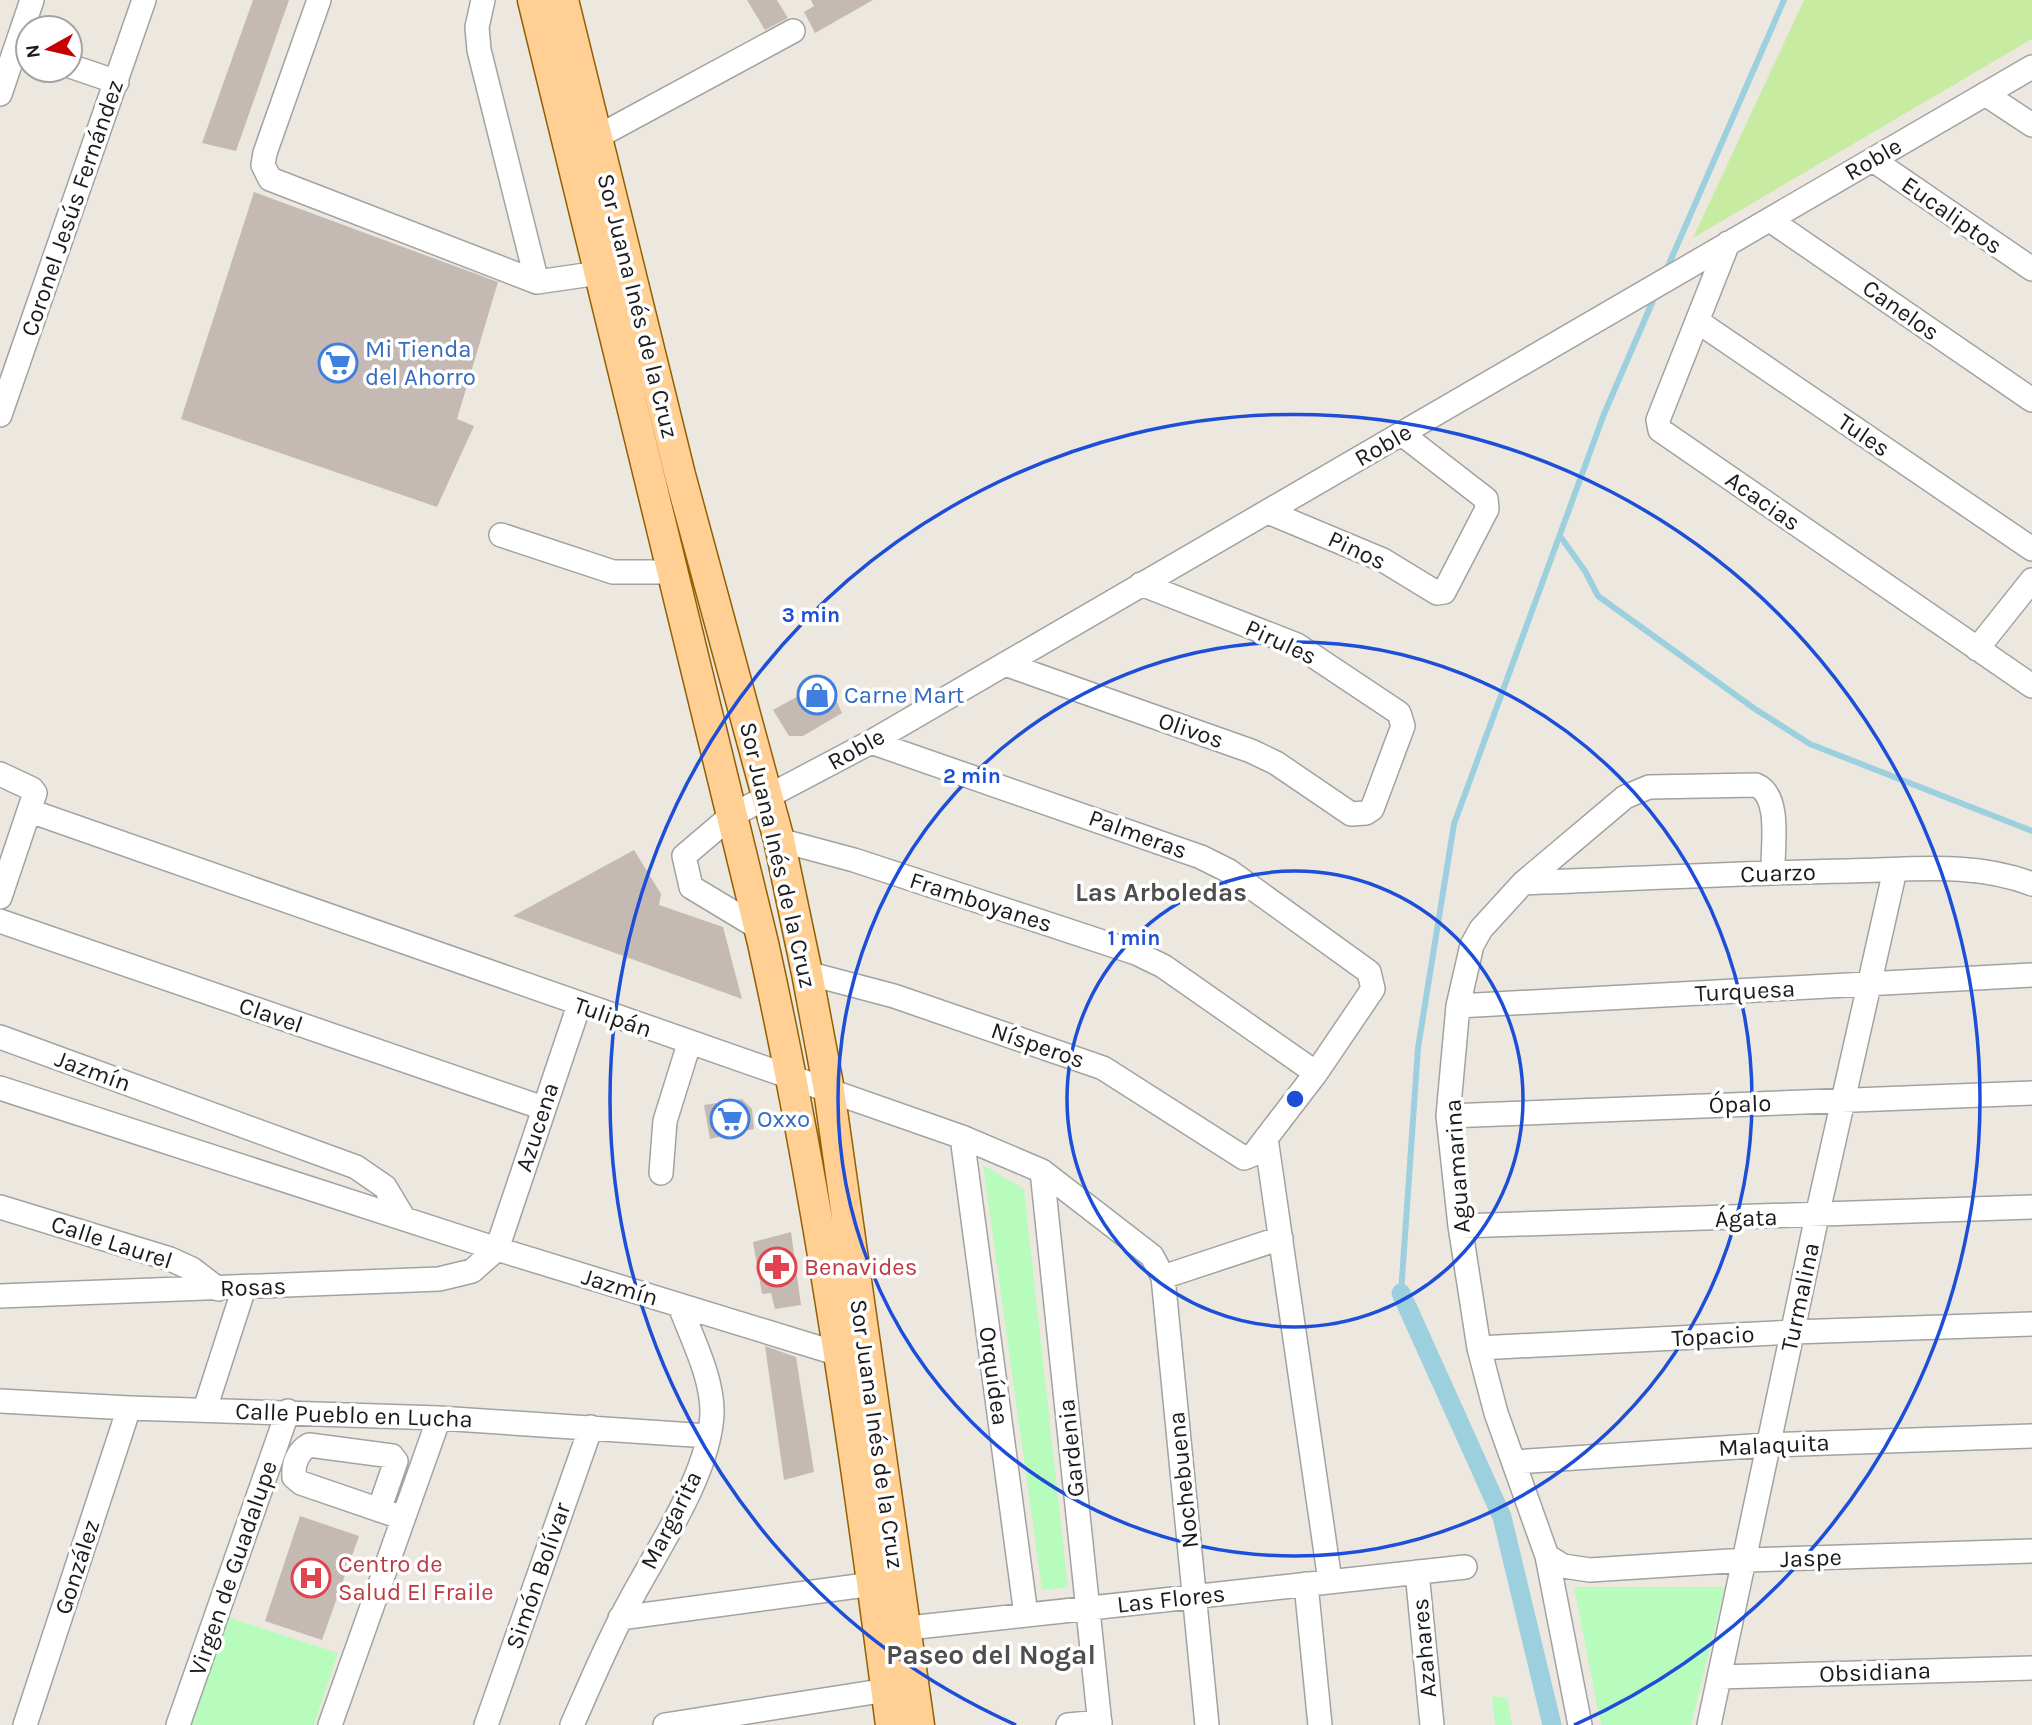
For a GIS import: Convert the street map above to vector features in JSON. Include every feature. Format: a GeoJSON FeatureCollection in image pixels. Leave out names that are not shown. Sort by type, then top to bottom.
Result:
{"type":"FeatureCollection","features":[{"type":"Feature","properties":{"kind":"main road","name":"Sor Juana Inés de la Cruz"},"geometry":{"type":"LineString","coordinates":[[533,0],[759,928],[793,1079],[839,1354],[891,1629],[919,1725]]}},
{"type":"Feature","properties":{"kind":"main road","name":"Sor Juana Inés de la Cruz"},"geometry":{"type":"LineString","coordinates":[[563,0],[680,475],[779,840],[807,973],[830,1090],[851,1243],[884,1583]]}},
{"type":"Feature","properties":{"kind":"main road"},"geometry":{"type":"LineString","coordinates":[[568,145],[597,137]]}},
{"type":"Feature","properties":{"kind":"main road"},"geometry":{"type":"LineString","coordinates":[[821,1247],[851,1243]]}},
{"type":"Feature","properties":{"kind":"main road","name":"Sor Juana Inés de la Cruz"},"geometry":{"type":"LineString","coordinates":[[891,1629],[887,1690],[891,1725]]}},
{"type":"Feature","properties":{"kind":"street","name":"Coronel Jesús Fernández"},"geometry":{"type":"LineString","coordinates":[[0,415],[144,0]]}},
{"type":"Feature","properties":{"kind":"street"},"geometry":{"type":"LineString","coordinates":[[319,0],[265,153],[265,173],[270,179],[537,282],[599,273]]}},
{"type":"Feature","properties":{"kind":"street"},"geometry":{"type":"LineString","coordinates":[[479,1],[479,50],[537,282]]}},
{"type":"Feature","properties":{"kind":"street"},"geometry":{"type":"LineString","coordinates":[[597,137],[793,31]]}},
{"type":"Feature","properties":{"kind":"street"},"geometry":{"type":"LineString","coordinates":[[0,94],[14,51]]}},
{"type":"Feature","properties":{"kind":"street","name":"Roble"},"geometry":{"type":"LineString","coordinates":[[759,928],[691,887],[684,856],[731,816],[872,742],[2032,67]]}},
{"type":"Feature","properties":{"kind":"street"},"geometry":{"type":"LineString","coordinates":[[84,71],[117,82]]}},
{"type":"Feature","properties":{"kind":"street"},"geometry":{"type":"LineString","coordinates":[[1985,94],[2032,125]]}},
{"type":"Feature","properties":{"kind":"street","name":"Eucaliptos"},"geometry":{"type":"LineString","coordinates":[[1873,160],[2032,269]]}},
{"type":"Feature","properties":{"kind":"street","name":"Canelos"},"geometry":{"type":"LineString","coordinates":[[1770,220],[2032,400]]}},
{"type":"Feature","properties":{"kind":"street","name":"Acacias"},"geometry":{"type":"LineString","coordinates":[[1728,243],[1658,420],[1660,430],[2032,686]]}},
{"type":"Feature","properties":{"kind":"street","name":"Tules"},"geometry":{"type":"LineString","coordinates":[[1697,321],[2032,549]]}},
{"type":"Feature","properties":{"kind":"street","name":"Pinos"},"geometry":{"type":"LineString","coordinates":[[1268,512],[1358,548],[1437,593],[1444,592],[1487,509],[1486,499],[1402,434]]}},
{"type":"Feature","properties":{"kind":"street"},"geometry":{"type":"LineString","coordinates":[[501,535],[613,572],[672,572]]}},
{"type":"Feature","properties":{"kind":"street"},"geometry":{"type":"LineString","coordinates":[[1977,649],[2032,580]]}},
{"type":"Feature","properties":{"kind":"street","name":"Pirules"},"geometry":{"type":"LineString","coordinates":[[1141,584],[1306,650],[1399,713],[1404,726],[1372,808],[1366,813]]}},
{"type":"Feature","properties":{"kind":"street","name":"Olivos"},"geometry":{"type":"LineString","coordinates":[[1005,663],[1251,751],[1276,763],[1351,814],[1366,813]]}},
{"type":"Feature","properties":{"kind":"street","name":"Palmeras"},"geometry":{"type":"LineString","coordinates":[[872,742],[1201,857],[1229,871],[1369,972],[1373,989],[1315,1073]]}},
{"type":"Feature","properties":{"kind":"street","name":"Tulipán"},"geometry":{"type":"LineString","coordinates":[[0,774],[32,789],[32,804],[579,1006],[962,1137],[1042,1171],[1152,1256],[1163,1277]]}},
{"type":"Feature","properties":{"kind":"street","name":"Aguamarina"},"geometry":{"type":"LineString","coordinates":[[1580,1725],[1547,1556],[1516,1462],[1496,1413],[1479,1348],[1460,1226],[1448,1116],[1458,1006],[1472,945],[1481,929],[1523,883],[1636,791],[1662,787],[1756,785],[1763,788],[1771,802],[1773,873]]}},
{"type":"Feature","properties":{"kind":"street"},"geometry":{"type":"LineString","coordinates":[[0,897],[32,804]]}},
{"type":"Feature","properties":{"kind":"street","name":"Framboyanes"},"geometry":{"type":"LineString","coordinates":[[779,840],[854,860],[1136,953],[1163,966],[1315,1073]]}},
{"type":"Feature","properties":{"kind":"street","name":"Cuarzo"},"geometry":{"type":"LineString","coordinates":[[1523,883],[1773,873],[1973,869],[2008,875],[2032,884]]}},
{"type":"Feature","properties":{"kind":"street","name":"Turmalina"},"geometry":{"type":"LineString","coordinates":[[1709,1725],[1817,1216],[1895,870]]}},
{"type":"Feature","properties":{"kind":"street","name":"Clavel"},"geometry":{"type":"LineString","coordinates":[[0,921],[543,1108]]}},
{"type":"Feature","properties":{"kind":"street","name":"Nísperos"},"geometry":{"type":"LineString","coordinates":[[807,973],[894,996],[1103,1068],[1239,1158],[1249,1157],[1266,1138]]}},
{"type":"Feature","properties":{"kind":"street","name":"Turquesa"},"geometry":{"type":"LineString","coordinates":[[1458,1006],[2032,975]]}},
{"type":"Feature","properties":{"kind":"street","name":"Azucena"},"geometry":{"type":"LineString","coordinates":[[497,1249],[579,1006]]}},
{"type":"Feature","properties":{"kind":"street","name":"Jazmín"},"geometry":{"type":"LineString","coordinates":[[0,1037],[356,1167],[374,1177],[384,1187],[402,1217]]}},
{"type":"Feature","properties":{"kind":"street"},"geometry":{"type":"LineString","coordinates":[[661,1172],[665,1121],[690,1044]]}},
{"type":"Feature","properties":{"kind":"street"},"geometry":{"type":"LineString","coordinates":[[1315,1073],[1266,1138],[1330,1581]]}},
{"type":"Feature","properties":{"kind":"street","name":"Jazmín"},"geometry":{"type":"LineString","coordinates":[[0,1088],[497,1249],[839,1354]]}},
{"type":"Feature","properties":{"kind":"street","name":"Ópalo"},"geometry":{"type":"LineString","coordinates":[[1448,1116],[2032,1093]]}},
{"type":"Feature","properties":{"kind":"street","name":"Orquídea"},"geometry":{"type":"LineString","coordinates":[[962,1137],[1026,1615]]}},
{"type":"Feature","properties":{"kind":"street","name":"Gardenia"},"geometry":{"type":"LineString","coordinates":[[1042,1171],[1100,1724]]}},
{"type":"Feature","properties":{"kind":"street","name":"Calle Laurel"},"geometry":{"type":"LineString","coordinates":[[0,1207],[170,1259],[192,1269],[218,1289]]}},
{"type":"Feature","properties":{"kind":"street","name":"Ágata"},"geometry":{"type":"LineString","coordinates":[[1460,1226],[2032,1208]]}},
{"type":"Feature","properties":{"kind":"street"},"geometry":{"type":"LineString","coordinates":[[1163,1277],[1281,1238]]}},
{"type":"Feature","properties":{"kind":"street","name":"Rosas"},"geometry":{"type":"LineString","coordinates":[[0,1296],[244,1288],[461,1276],[481,1266],[497,1249]]}},
{"type":"Feature","properties":{"kind":"street","name":"Nochebuena"},"geometry":{"type":"LineString","coordinates":[[1163,1277],[1207,1725]]}},
{"type":"Feature","properties":{"kind":"street"},"geometry":{"type":"LineString","coordinates":[[205,1409],[244,1288]]}},
{"type":"Feature","properties":{"kind":"street","name":"Margarita"},"geometry":{"type":"LineString","coordinates":[[572,1725],[620,1618],[699,1471],[712,1413],[709,1390],[680,1306]]}},
{"type":"Feature","properties":{"kind":"street","name":"Topacio"},"geometry":{"type":"LineString","coordinates":[[1479,1348],[1793,1332],[2032,1324]]}},
{"type":"Feature","properties":{"kind":"street","name":"Calle Pueblo en Lucha"},"geometry":{"type":"LineString","coordinates":[[0,1401],[439,1418],[708,1436]]}},
{"type":"Feature","properties":{"kind":"street","name":"González"},"geometry":{"type":"LineString","coordinates":[[25,1725],[129,1408]]}},
{"type":"Feature","properties":{"kind":"street","name":"Virgen de Guadalupe"},"geometry":{"type":"LineString","coordinates":[[178,1725],[288,1411]]}},
{"type":"Feature","properties":{"kind":"street"},"geometry":{"type":"LineString","coordinates":[[330,1725],[439,1418]]}},
{"type":"Feature","properties":{"kind":"street","name":"Simón Bolívar"},"geometry":{"type":"LineString","coordinates":[[485,1725],[591,1427]]}},
{"type":"Feature","properties":{"kind":"street","name":"Malaquita"},"geometry":{"type":"LineString","coordinates":[[1516,1462],[1768,1445],[2032,1436]]}},
{"type":"Feature","properties":{"kind":"street"},"geometry":{"type":"LineString","coordinates":[[380,1510],[403,1518]]}},
{"type":"Feature","properties":{"kind":"street","name":"Jaspe"},"geometry":{"type":"LineString","coordinates":[[1547,1556],[1563,1566],[1590,1570],[1745,1560],[2032,1551]]}},
{"type":"Feature","properties":{"kind":"street","name":"Las Flores"},"geometry":{"type":"LineString","coordinates":[[891,1629],[1465,1567]]}},
{"type":"Feature","properties":{"kind":"street","name":"Azahares"},"geometry":{"type":"LineString","coordinates":[[1417,1572],[1432,1725]]}},
{"type":"Feature","properties":{"kind":"street"},"geometry":{"type":"LineString","coordinates":[[620,1618],[884,1583]]}},
{"type":"Feature","properties":{"kind":"street"},"geometry":{"type":"LineString","coordinates":[[1306,1584],[1320,1725]]}},
{"type":"Feature","properties":{"kind":"street","name":"Obsidiana"},"geometry":{"type":"LineString","coordinates":[[1719,1677],[2032,1668]]}},
{"type":"Feature","properties":{"kind":"street"},"geometry":{"type":"LineString","coordinates":[[665,1725],[768,1716],[887,1690]]}},
{"type":"Feature","properties":{"kind":"street"},"geometry":{"type":"LineString","coordinates":[[1069,1725],[1100,1724]]}},
{"type":"Feature","properties":{"kind":"green space"},"geometry":{"type":"Polygon","coordinates":[[[1804,0],[2032,0],[2032,39],[1693,238],[1804,0]]]}},
{"type":"Feature","properties":{"kind":"green space"},"geometry":{"type":"Polygon","coordinates":[[[983,1165],[1024,1189],[1068,1587],[1042,1590],[983,1165]]]}},
{"type":"Feature","properties":{"kind":"green space"},"geometry":{"type":"Polygon","coordinates":[[[1574,1587],[1725,1587],[1691,1725],[1601,1725],[1574,1587]]]}},
{"type":"Feature","properties":{"kind":"green space"},"geometry":{"type":"Polygon","coordinates":[[[227,1617],[338,1653],[314,1725],[190,1725],[227,1617]]]}},
{"type":"Feature","properties":{"kind":"green space"},"geometry":{"type":"Polygon","coordinates":[[[1492,1696],[1507,1698],[1512,1725],[1495,1725],[1492,1696]]]}},
{"type":"Feature","properties":{"kind":"building"},"geometry":{"type":"Polygon","coordinates":[[[253,0],[289,0],[236,151],[202,143],[253,0]]]}},
{"type":"Feature","properties":{"kind":"building"},"geometry":{"type":"Polygon","coordinates":[[[747,0],[777,0],[788,18],[765,30],[747,0]]]}},
{"type":"Feature","properties":{"kind":"building"},"geometry":{"type":"Polygon","coordinates":[[[811,0],[873,0],[815,33],[804,12],[814,6],[811,0]]]}},
{"type":"Feature","properties":{"kind":"building","name":"Mi Tienda del Ahorro"},"geometry":{"type":"Polygon","coordinates":[[[254,192],[498,282],[457,419],[474,426],[437,507],[181,419],[254,192]]]}},
{"type":"Feature","properties":{"kind":"building","name":"Carne Mart"},"geometry":{"type":"Polygon","coordinates":[[[827,680],[842,713],[803,736],[789,736],[773,710],[827,680]]]}},
{"type":"Feature","properties":{"kind":"building"},"geometry":{"type":"Polygon","coordinates":[[[634,850],[661,894],[659,905],[723,927],[742,999],[513,916],[634,850]]]}},
{"type":"Feature","properties":{"kind":"building","name":"Oxxo"},"geometry":{"type":"Polygon","coordinates":[[[742,1099],[752,1109],[754,1129],[710,1139],[704,1105],[742,1099]]]}},
{"type":"Feature","properties":{"kind":"building","name":"Benavides"},"geometry":{"type":"Polygon","coordinates":[[[791,1232],[801,1305],[775,1309],[771,1293],[762,1294],[753,1242],[791,1232]]]}},
{"type":"Feature","properties":{"kind":"building"},"geometry":{"type":"Polygon","coordinates":[[[765,1346],[796,1357],[814,1472],[784,1480],[765,1346]]]}},
{"type":"Feature","properties":{"kind":"building","name":"Centro de Salud El Fraile"},"geometry":{"type":"Polygon","coordinates":[[[300,1516],[359,1536],[322,1640],[265,1621],[300,1516]]]}},
{"type":"Feature","properties":{"kind":"waterway"},"geometry":{"type":"LineString","coordinates":[[1665,273],[1784,0]]}},
{"type":"Feature","properties":{"kind":"waterway"},"geometry":{"type":"LineString","coordinates":[[1401,1293],[1418,1048],[1454,824],[1604,414],[1655,296]]}},
{"type":"Feature","properties":{"kind":"waterway"},"geometry":{"type":"LineString","coordinates":[[1560,536],[1585,571],[1598,596],[1755,709],[1810,744],[2032,831]]}},
{"type":"Feature","properties":{"kind":"waterway"},"geometry":{"type":"LineString","coordinates":[[1401,1293],[1502,1517],[1552,1725]]}},
{"type":"Feature","properties":{"kind":"place","name":"Mi Tienda del Ahorro"},"geometry":{"type":"Point","coordinates":[338,363]}},
{"type":"Feature","properties":{"kind":"place","name":"Carne Mart"},"geometry":{"type":"Point","coordinates":[817,695]}},
{"type":"Feature","properties":{"kind":"place","name":"Oxxo"},"geometry":{"type":"Point","coordinates":[730,1119]}},
{"type":"Feature","properties":{"kind":"place","name":"Benavides"},"geometry":{"type":"Point","coordinates":[777,1267]}},
{"type":"Feature","properties":{"kind":"place","name":"Centro de Salud El Fraile"},"geometry":{"type":"Point","coordinates":[311,1578]}},
{"type":"Feature","properties":{"kind":"district","name":"Las Arboledas"},"geometry":{"type":"Point","coordinates":[1161,892]}},
{"type":"Feature","properties":{"kind":"district","name":"Paseo del Nogal"},"geometry":{"type":"Point","coordinates":[991,1654]}}]}
